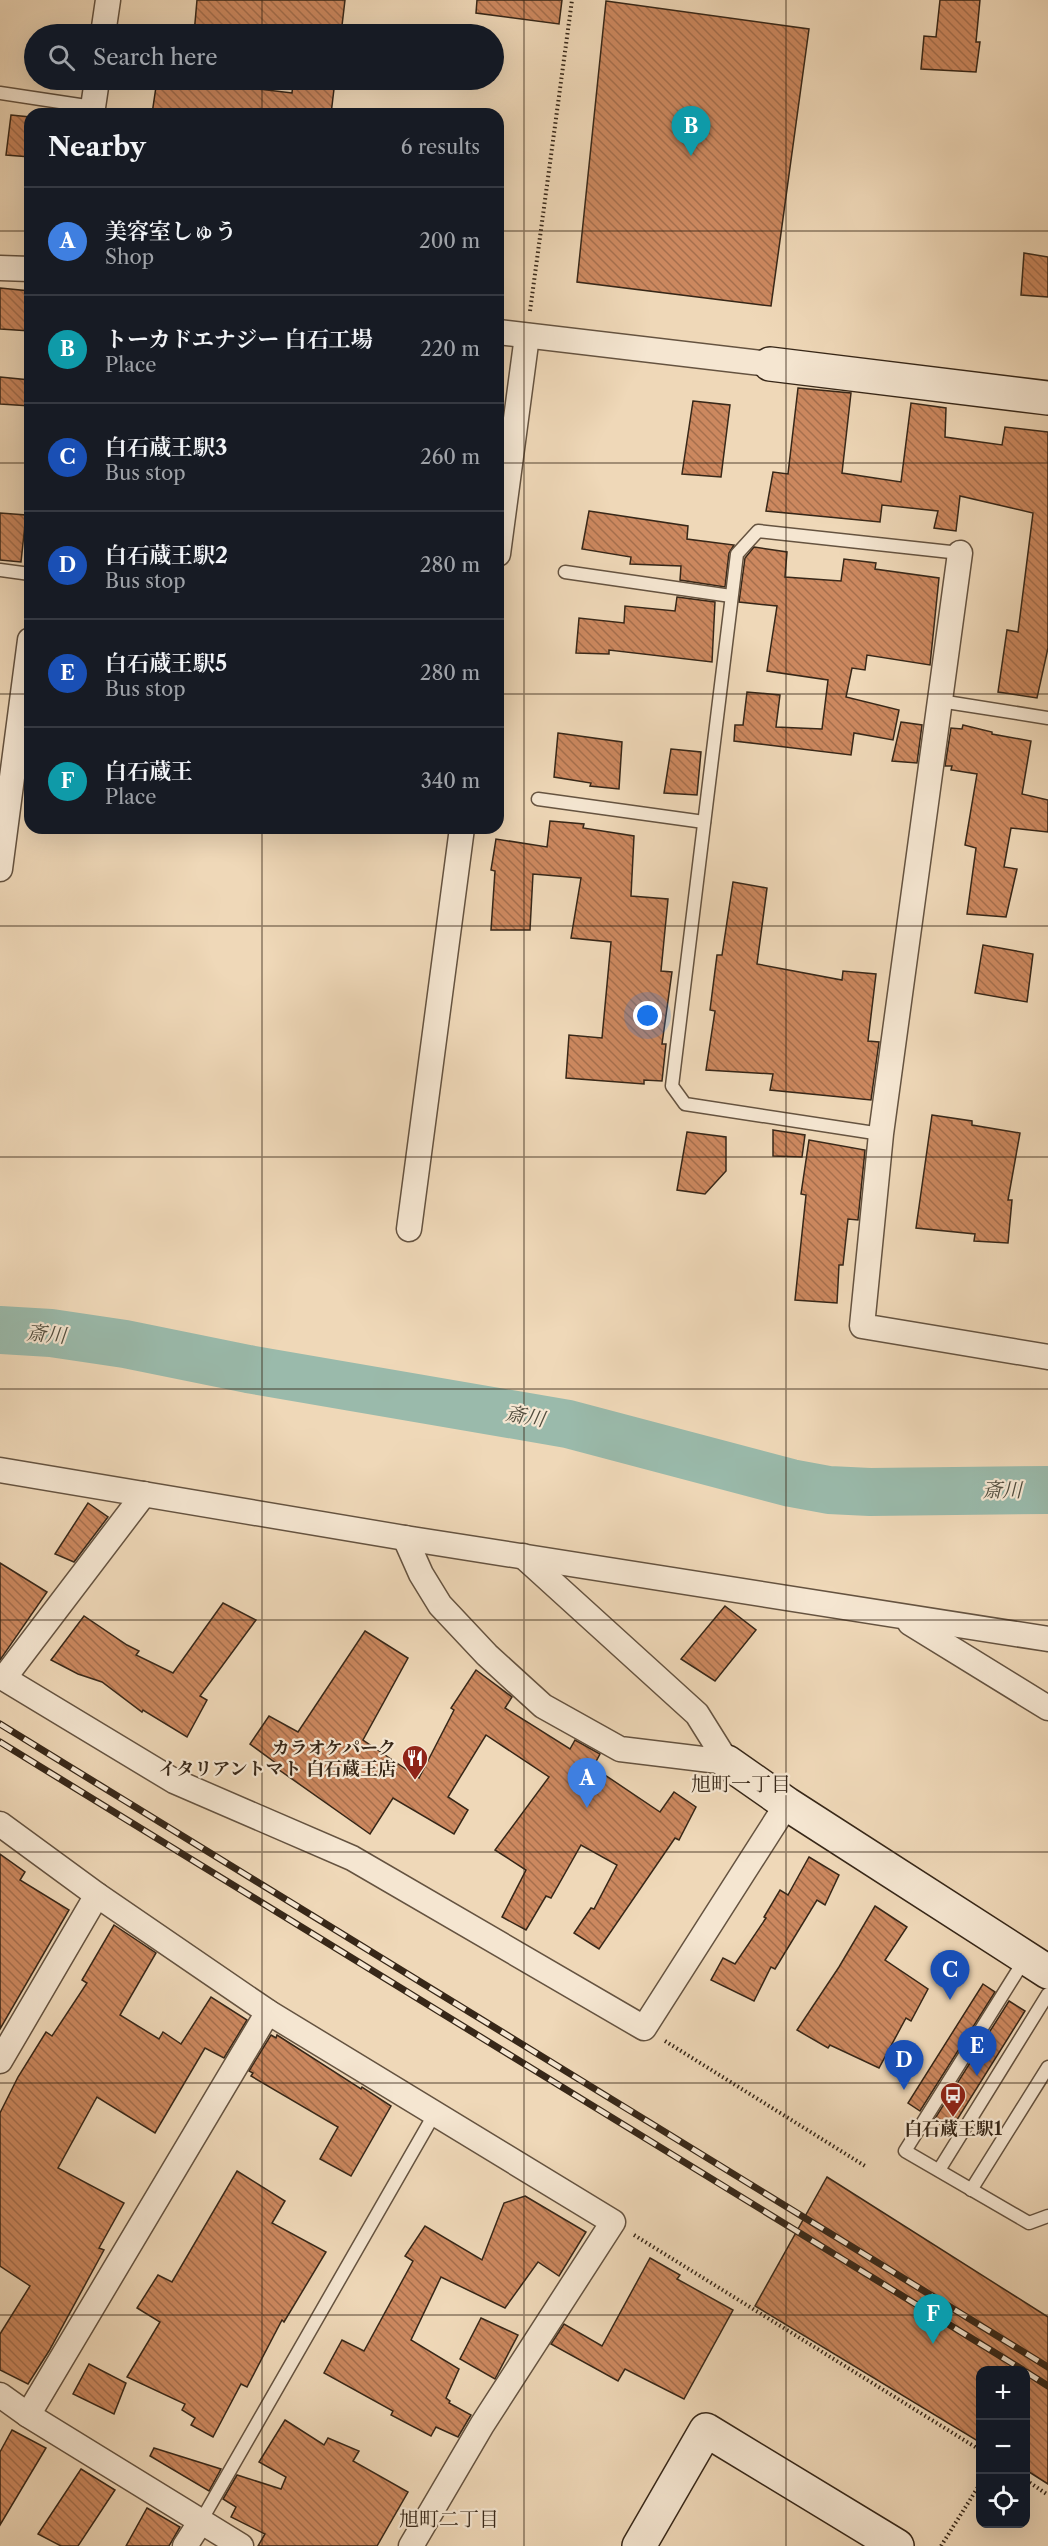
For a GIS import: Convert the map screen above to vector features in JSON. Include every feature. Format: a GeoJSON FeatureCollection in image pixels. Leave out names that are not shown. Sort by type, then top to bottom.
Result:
{"type":"FeatureCollection","features":[{"type":"Feature","properties":{"kind":"street"},"geometry":{"type":"LineString","coordinates":[[104,24],[108,0]]}},
{"type":"Feature","properties":{"kind":"street"},"geometry":{"type":"LineString","coordinates":[[92,108],[95,90]]}},
{"type":"Feature","properties":{"kind":"street"},"geometry":{"type":"LineString","coordinates":[[0,268],[24,269]]}},
{"type":"Feature","properties":{"kind":"street"},"geometry":{"type":"LineString","coordinates":[[504,333],[1048,398]]}},
{"type":"Feature","properties":{"kind":"street"},"geometry":{"type":"LineString","coordinates":[[504,509],[527,336]]}},
{"type":"Feature","properties":{"kind":"street"},"geometry":{"type":"LineString","coordinates":[[960,553],[881,1134],[862,1326],[1048,1357]]}},
{"type":"Feature","properties":{"kind":"street"},"geometry":{"type":"LineString","coordinates":[[0,868],[5,799],[24,678]]}},
{"type":"Feature","properties":{"kind":"street"},"geometry":{"type":"LineString","coordinates":[[409,1229],[461,834]]}},
{"type":"Feature","properties":{"kind":"street"},"geometry":{"type":"LineString","coordinates":[[0,1470],[405,1538],[1048,1639]]}},
{"type":"Feature","properties":{"kind":"street"},"geometry":{"type":"LineString","coordinates":[[144,1494],[2,1677],[174,1781],[352,1858],[644,2028],[787,1804]]}},
{"type":"Feature","properties":{"kind":"street"},"geometry":{"type":"LineString","coordinates":[[405,1538],[440,1605],[487,1655],[543,1706],[620,1749],[727,1762]]}},
{"type":"Feature","properties":{"kind":"street"},"geometry":{"type":"LineString","coordinates":[[524,1556],[697,1714],[727,1762],[787,1804],[1037,1965]]}},
{"type":"Feature","properties":{"kind":"street"},"geometry":{"type":"LineString","coordinates":[[900,1617],[1048,1708]]}},
{"type":"Feature","properties":{"kind":"street"},"geometry":{"type":"LineString","coordinates":[[0,1824],[96,1895],[268,2012],[613,2222],[482,2425],[411,2546]]}},
{"type":"Feature","properties":{"kind":"street"},"geometry":{"type":"LineString","coordinates":[[0,2061],[96,1895]]}},
{"type":"Feature","properties":{"kind":"street"},"geometry":{"type":"LineString","coordinates":[[28,2415],[268,2012]]}},
{"type":"Feature","properties":{"kind":"street"},"geometry":{"type":"LineString","coordinates":[[0,2395],[28,2415],[241,2546]]}},
{"type":"Feature","properties":{"kind":"street"},"geometry":{"type":"LineString","coordinates":[[639,2546],[706,2430],[897,2546]]}},
{"type":"Feature","properties":{"kind":"street"},"geometry":{"type":"LineString","coordinates":[[185,2546],[201,2521]]}},
{"type":"Feature","properties":{"kind":"lane"},"geometry":{"type":"LineString","coordinates":[[0,93],[77,108]]}},
{"type":"Feature","properties":{"kind":"lane"},"geometry":{"type":"LineString","coordinates":[[881,1134],[685,1104],[672,1086],[731,596],[737,554],[758,531],[960,553]]}},
{"type":"Feature","properties":{"kind":"lane"},"geometry":{"type":"LineString","coordinates":[[0,570],[24,573]]}},
{"type":"Feature","properties":{"kind":"lane"},"geometry":{"type":"LineString","coordinates":[[565,572],[731,596]]}},
{"type":"Feature","properties":{"kind":"lane"},"geometry":{"type":"LineString","coordinates":[[940,701],[1048,718]]}},
{"type":"Feature","properties":{"kind":"lane"},"geometry":{"type":"LineString","coordinates":[[538,799],[704,822]]}},
{"type":"Feature","properties":{"kind":"lane"},"geometry":{"type":"LineString","coordinates":[[1037,1965],[905,2151],[1029,2223],[1048,2216]]}},
{"type":"Feature","properties":{"kind":"lane"},"geometry":{"type":"LineString","coordinates":[[939,2170],[1048,1994]]}},
{"type":"Feature","properties":{"kind":"lane"},"geometry":{"type":"LineString","coordinates":[[971,2190],[1048,2067]]}},
{"type":"Feature","properties":{"kind":"lane"},"geometry":{"type":"LineString","coordinates":[[201,2521],[435,2113]]}},
{"type":"Feature","properties":{"kind":"path"},"geometry":{"type":"LineString","coordinates":[[527,336],[572,0]]}},
{"type":"Feature","properties":{"kind":"path"},"geometry":{"type":"LineString","coordinates":[[644,2028],[865,2166]]}},
{"type":"Feature","properties":{"kind":"path"},"geometry":{"type":"LineString","coordinates":[[613,2222],[976,2447]]}},
{"type":"Feature","properties":{"kind":"path"},"geometry":{"type":"LineString","coordinates":[[1030,2483],[1048,2495]]}},
{"type":"Feature","properties":{"kind":"path"},"geometry":{"type":"LineString","coordinates":[[941,2546],[976,2492]]}},
{"type":"Feature","properties":{"kind":"building"},"geometry":{"type":"Polygon","coordinates":[[[197,0],[345,0],[342,24],[195,24],[197,0]]]}},
{"type":"Feature","properties":{"kind":"building"},"geometry":{"type":"Polygon","coordinates":[[[477,0],[562,0],[559,24],[476,13],[477,0]]]}},
{"type":"Feature","properties":{"kind":"building"},"geometry":{"type":"Polygon","coordinates":[[[940,0],[980,0],[976,42],[980,42],[976,72],[921,69],[924,36],[936,37],[940,0]]]}},
{"type":"Feature","properties":{"kind":"building"},"geometry":{"type":"Polygon","coordinates":[[[606,1],[809,29],[771,306],[577,282],[606,1]]]}},
{"type":"Feature","properties":{"kind":"building"},"geometry":{"type":"Polygon","coordinates":[[[156,90],[266,90],[292,93],[292,90],[334,90],[332,108],[153,108],[156,90]]]}},
{"type":"Feature","properties":{"kind":"building"},"geometry":{"type":"Polygon","coordinates":[[[11,115],[24,116],[24,156],[6,155],[11,115]]]}},
{"type":"Feature","properties":{"kind":"building"},"geometry":{"type":"Polygon","coordinates":[[[1024,253],[1048,257],[1048,297],[1021,295],[1024,253]]]}},
{"type":"Feature","properties":{"kind":"building"},"geometry":{"type":"Polygon","coordinates":[[[0,288],[24,290],[24,331],[0,329],[0,288]]]}},
{"type":"Feature","properties":{"kind":"building"},"geometry":{"type":"Polygon","coordinates":[[[0,377],[24,379],[24,406],[0,404],[0,377]]]}},
{"type":"Feature","properties":{"kind":"building"},"geometry":{"type":"Polygon","coordinates":[[[798,388],[851,393],[842,473],[901,482],[911,403],[946,408],[945,437],[1002,445],[1005,427],[1048,432],[1048,648],[1037,698],[998,692],[1007,630],[1018,632],[1033,513],[960,496],[956,531],[934,528],[938,511],[882,505],[880,522],[766,511],[773,472],[788,474],[798,388]]]}},
{"type":"Feature","properties":{"kind":"building"},"geometry":{"type":"Polygon","coordinates":[[[693,401],[730,405],[721,477],[682,474],[693,401]]]}},
{"type":"Feature","properties":{"kind":"building"},"geometry":{"type":"Polygon","coordinates":[[[589,511],[688,526],[687,539],[734,545],[729,553],[725,587],[680,580],[681,566],[630,564],[631,557],[582,549],[589,511]]]}},
{"type":"Feature","properties":{"kind":"building"},"geometry":{"type":"Polygon","coordinates":[[[0,513],[24,515],[21,562],[0,560],[0,513]]]}},
{"type":"Feature","properties":{"kind":"building"},"geometry":{"type":"Polygon","coordinates":[[[754,547],[787,552],[785,577],[841,581],[844,559],[876,563],[875,569],[939,578],[930,665],[867,655],[865,670],[852,668],[846,697],[899,710],[893,740],[854,733],[851,755],[734,741],[735,725],[743,725],[747,692],[780,695],[776,727],[822,729],[828,680],[767,671],[777,606],[739,602],[745,558],[754,547]]]}},
{"type":"Feature","properties":{"kind":"building"},"geometry":{"type":"Polygon","coordinates":[[[677,597],[715,602],[712,662],[609,650],[609,654],[576,653],[579,618],[624,623],[625,606],[675,611],[677,597]]]}},
{"type":"Feature","properties":{"kind":"building"},"geometry":{"type":"Polygon","coordinates":[[[901,722],[922,725],[917,763],[892,761],[901,722]]]}},
{"type":"Feature","properties":{"kind":"building"},"geometry":{"type":"Polygon","coordinates":[[[963,725],[992,732],[992,734],[1031,741],[1022,794],[1048,800],[1048,832],[1011,828],[1004,867],[1017,869],[1006,917],[967,914],[976,848],[965,845],[977,774],[951,770],[952,766],[945,766],[951,728],[962,729],[963,725]]]}},
{"type":"Feature","properties":{"kind":"building"},"geometry":{"type":"Polygon","coordinates":[[[558,733],[622,742],[619,789],[590,786],[591,783],[554,777],[558,733]]]}},
{"type":"Feature","properties":{"kind":"building"},"geometry":{"type":"Polygon","coordinates":[[[671,749],[701,752],[697,795],[664,793],[671,749]]]}},
{"type":"Feature","properties":{"kind":"building"},"geometry":{"type":"Polygon","coordinates":[[[550,821],[584,824],[583,828],[634,836],[631,896],[668,899],[661,971],[672,972],[662,1044],[666,1044],[662,1081],[644,1080],[644,1084],[566,1078],[569,1035],[602,1038],[611,942],[571,938],[581,878],[533,874],[530,930],[491,930],[495,871],[491,870],[496,839],[547,847],[550,821]]]}},
{"type":"Feature","properties":{"kind":"building"},"geometry":{"type":"Polygon","coordinates":[[[733,882],[767,888],[757,964],[842,980],[843,971],[876,974],[868,1041],[879,1042],[871,1100],[770,1090],[773,1074],[706,1070],[715,1011],[710,1010],[717,955],[722,955],[733,882]]]}},
{"type":"Feature","properties":{"kind":"building"},"geometry":{"type":"Polygon","coordinates":[[[983,945],[1033,954],[1027,1002],[975,993],[983,945]]]}},
{"type":"Feature","properties":{"kind":"building"},"geometry":{"type":"Polygon","coordinates":[[[932,1115],[972,1121],[972,1125],[1020,1133],[1008,1200],[1012,1200],[1008,1243],[974,1241],[975,1234],[916,1228],[932,1115]]]}},
{"type":"Feature","properties":{"kind":"building"},"geometry":{"type":"Polygon","coordinates":[[[773,1130],[805,1135],[802,1157],[773,1156],[773,1130]]]}},
{"type":"Feature","properties":{"kind":"building"},"geometry":{"type":"Polygon","coordinates":[[[687,1132],[726,1137],[726,1171],[705,1194],[677,1190],[687,1132]]]}},
{"type":"Feature","properties":{"kind":"building"},"geometry":{"type":"Polygon","coordinates":[[[809,1140],[865,1150],[858,1220],[848,1219],[843,1265],[839,1265],[837,1303],[795,1300],[806,1195],[801,1194],[809,1140]]]}},
{"type":"Feature","properties":{"kind":"building"},"geometry":{"type":"Polygon","coordinates":[[[88,1503],[108,1517],[74,1562],[55,1554],[88,1503]]]}},
{"type":"Feature","properties":{"kind":"building"},"geometry":{"type":"Polygon","coordinates":[[[0,1563],[47,1592],[0,1660],[0,1563]]]}},
{"type":"Feature","properties":{"kind":"building"},"geometry":{"type":"Polygon","coordinates":[[[223,1603],[256,1620],[200,1696],[207,1700],[187,1737],[143,1710],[142,1712],[102,1682],[78,1674],[51,1660],[84,1616],[139,1651],[136,1655],[173,1673],[223,1603]]]}},
{"type":"Feature","properties":{"kind":"building"},"geometry":{"type":"Polygon","coordinates":[[[725,1606],[756,1630],[715,1681],[681,1659],[725,1606]]]}},
{"type":"Feature","properties":{"kind":"building"},"geometry":{"type":"Polygon","coordinates":[[[365,1631],[408,1658],[363,1740],[419,1778],[454,1710],[451,1708],[476,1670],[512,1697],[505,1708],[570,1749],[575,1740],[600,1754],[593,1767],[660,1812],[674,1792],[696,1807],[679,1840],[675,1838],[599,1949],[574,1933],[591,1908],[594,1909],[617,1865],[581,1845],[551,1898],[546,1896],[526,1930],[502,1917],[526,1870],[495,1850],[549,1777],[486,1735],[448,1797],[468,1810],[454,1834],[393,1798],[370,1834],[275,1767],[277,1764],[250,1744],[269,1716],[298,1732],[365,1631]]]}},
{"type":"Feature","properties":{"kind":"building"},"geometry":{"type":"Polygon","coordinates":[[[0,1854],[25,1872],[20,1880],[69,1910],[0,2029],[0,1854]]]}},
{"type":"Feature","properties":{"kind":"building"},"geometry":{"type":"Polygon","coordinates":[[[809,1857],[839,1875],[825,1905],[817,1900],[775,1969],[771,1967],[754,2001],[711,1980],[723,1958],[735,1964],[766,1918],[764,1917],[780,1890],[788,1895],[809,1857]]]}},
{"type":"Feature","properties":{"kind":"building"},"geometry":{"type":"Polygon","coordinates":[[[875,1906],[907,1927],[885,1960],[928,1989],[911,2021],[906,2018],[879,2068],[830,2045],[828,2048],[797,2030],[839,1967],[875,1906]]]}},
{"type":"Feature","properties":{"kind":"building"},"geometry":{"type":"Polygon","coordinates":[[[114,1925],[156,1953],[120,2015],[159,2039],[163,2032],[181,2044],[211,1997],[247,2020],[224,2058],[205,2048],[155,2133],[97,2097],[58,2168],[124,2203],[99,2248],[104,2250],[49,2351],[28,2384],[0,2370],[0,2334],[30,2286],[0,2266],[0,2113],[18,2077],[46,2032],[52,2036],[87,1983],[82,1980],[114,1925]]]}},
{"type":"Feature","properties":{"kind":"building"},"geometry":{"type":"Polygon","coordinates":[[[983,1984],[995,1992],[920,2111],[908,2103],[983,1984]]]}},
{"type":"Feature","properties":{"kind":"building"},"geometry":{"type":"Polygon","coordinates":[[[1009,2001],[1025,2011],[950,2131],[934,2120],[1009,2001]]]}},
{"type":"Feature","properties":{"kind":"building"},"geometry":{"type":"Polygon","coordinates":[[[271,2035],[276,2038],[277,2035],[391,2106],[351,2176],[320,2159],[338,2127],[251,2076],[253,2073],[249,2071],[271,2035]]]}},
{"type":"Feature","properties":{"kind":"building"},"geometry":{"type":"Polygon","coordinates":[[[237,2171],[285,2201],[272,2223],[326,2252],[284,2322],[282,2320],[247,2387],[241,2384],[213,2437],[191,2425],[195,2418],[182,2410],[185,2404],[127,2377],[160,2322],[137,2308],[158,2275],[172,2282],[237,2171]]]}},
{"type":"Feature","properties":{"kind":"building"},"geometry":{"type":"Polygon","coordinates":[[[827,2177],[1048,2317],[1048,2484],[1030,2473],[1030,2366],[976,2366],[976,2440],[755,2306],[827,2177]]]}},
{"type":"Feature","properties":{"kind":"building"},"geometry":{"type":"Polygon","coordinates":[[[525,2196],[586,2232],[559,2276],[538,2262],[505,2308],[441,2277],[411,2340],[459,2369],[446,2398],[450,2401],[449,2403],[471,2415],[458,2437],[436,2427],[431,2436],[391,2415],[393,2411],[324,2373],[342,2340],[364,2351],[413,2261],[405,2256],[425,2226],[482,2260],[504,2203],[525,2196]]]}},
{"type":"Feature","properties":{"kind":"building"},"geometry":{"type":"Polygon","coordinates":[[[650,2258],[680,2275],[677,2279],[733,2310],[684,2399],[625,2369],[618,2381],[551,2344],[564,2324],[602,2346],[650,2258]]]}},
{"type":"Feature","properties":{"kind":"building"},"geometry":{"type":"Polygon","coordinates":[[[481,2318],[518,2335],[495,2379],[460,2359],[481,2318]]]}},
{"type":"Feature","properties":{"kind":"building"},"geometry":{"type":"Polygon","coordinates":[[[89,2364],[126,2383],[114,2414],[73,2394],[89,2364]]]}},
{"type":"Feature","properties":{"kind":"building"},"geometry":{"type":"Polygon","coordinates":[[[285,2420],[324,2445],[328,2438],[359,2451],[353,2461],[408,2492],[377,2546],[258,2546],[265,2534],[231,2517],[236,2507],[223,2499],[237,2475],[281,2489],[286,2477],[259,2462],[285,2420]]]}},
{"type":"Feature","properties":{"kind":"building"},"geometry":{"type":"Polygon","coordinates":[[[12,2430],[46,2448],[0,2525],[0,2452],[12,2430]]]}},
{"type":"Feature","properties":{"kind":"building"},"geometry":{"type":"Polygon","coordinates":[[[154,2448],[221,2469],[209,2491],[150,2456],[154,2448]]]}},
{"type":"Feature","properties":{"kind":"building"},"geometry":{"type":"Polygon","coordinates":[[[81,2469],[115,2490],[78,2546],[61,2546],[38,2534],[81,2469]]]}},
{"type":"Feature","properties":{"kind":"building"},"geometry":{"type":"Polygon","coordinates":[[[147,2508],[180,2527],[169,2546],[126,2546],[147,2508]]]}},
{"type":"Feature","properties":{"kind":"waterway","name":"斎川"},"geometry":{"type":"LineString","coordinates":[[0,1330],[51,1333],[125,1344],[248,1369],[568,1424],[791,1483],[829,1490],[870,1492],[1048,1490]]}},
{"type":"Feature","properties":{"kind":"railway"},"geometry":{"type":"LineString","coordinates":[[0,1724],[1048,2367]]}},
{"type":"Feature","properties":{"kind":"railway"},"geometry":{"type":"LineString","coordinates":[[0,1742],[1016,2366]]}},
{"type":"Feature","properties":{"kind":"railway"},"geometry":{"type":"LineString","coordinates":[[1030,2375],[1048,2386]]}},
{"type":"Feature","properties":{"kind":"place","name":"トーカドエナジー 白石工場"},"geometry":{"type":"Point","coordinates":[691,156]}},
{"type":"Feature","properties":{"kind":"place","name":"カラオケパーク イタリアントマト 白石蔵王店"},"geometry":{"type":"Point","coordinates":[415,1781]}},
{"type":"Feature","properties":{"kind":"place","name":"美容室しゅう"},"geometry":{"type":"Point","coordinates":[587,1808]}},
{"type":"Feature","properties":{"kind":"place","name":"白石蔵王駅3"},"geometry":{"type":"Point","coordinates":[950,2000]}},
{"type":"Feature","properties":{"kind":"place","name":"白石蔵王駅5"},"geometry":{"type":"Point","coordinates":[977,2076]}},
{"type":"Feature","properties":{"kind":"place","name":"白石蔵王駅2"},"geometry":{"type":"Point","coordinates":[904,2090]}},
{"type":"Feature","properties":{"kind":"place","name":"白石蔵王駅1"},"geometry":{"type":"Point","coordinates":[953,2118]}},
{"type":"Feature","properties":{"kind":"place","name":"白石蔵王"},"geometry":{"type":"Point","coordinates":[933,2344]}},
{"type":"Feature","properties":{"kind":"district","name":"旭町一丁目"},"geometry":{"type":"Point","coordinates":[741,1784]}},
{"type":"Feature","properties":{"kind":"district","name":"旭町二丁目"},"geometry":{"type":"Point","coordinates":[449,2519]}}]}
